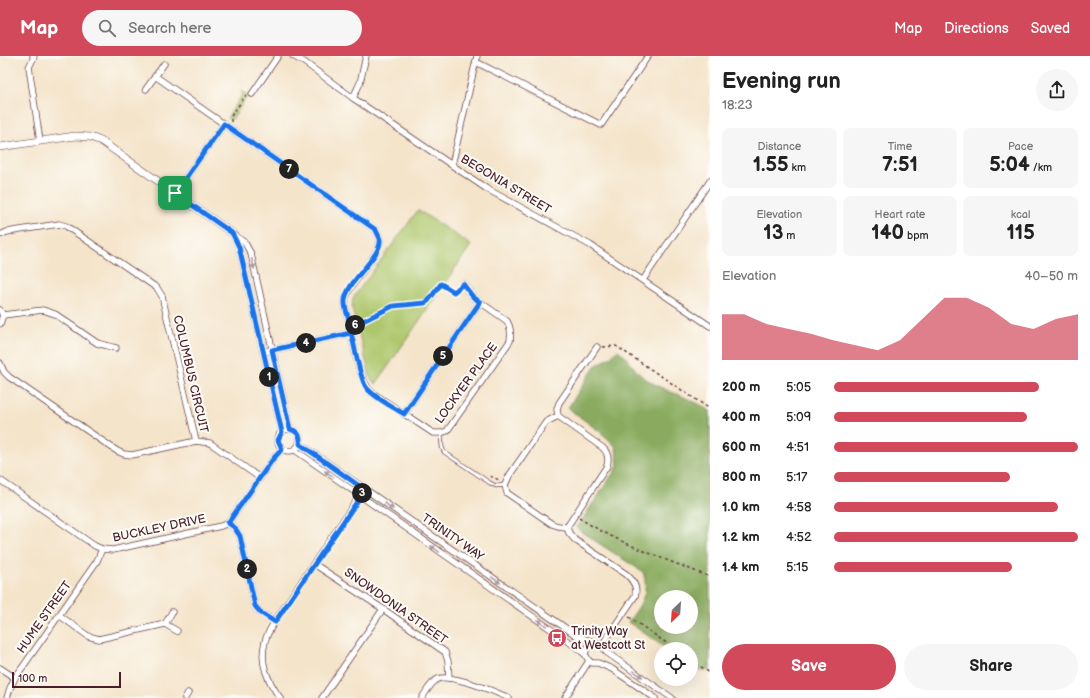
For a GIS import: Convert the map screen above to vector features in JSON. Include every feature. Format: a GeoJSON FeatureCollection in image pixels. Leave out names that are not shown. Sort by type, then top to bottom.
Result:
{"type":"FeatureCollection","features":[{"type":"Feature","properties":{"kind":"street"},"geometry":{"type":"LineString","coordinates":[[40,141],[29,67],[33,57],[42,56]]}},
{"type":"Feature","properties":{"kind":"street"},"geometry":{"type":"LineString","coordinates":[[252,94],[278,56]]}},
{"type":"Feature","properties":{"kind":"street","name":"BEGONIA STREET"},"geometry":{"type":"LineString","coordinates":[[293,56],[304,62],[353,98],[487,189],[590,245],[710,326]]}},
{"type":"Feature","properties":{"kind":"street"},"geometry":{"type":"LineString","coordinates":[[353,98],[360,82],[366,56]]}},
{"type":"Feature","properties":{"kind":"street"},"geometry":{"type":"LineString","coordinates":[[452,165],[476,59],[601,124],[648,56]]}},
{"type":"Feature","properties":{"kind":"street"},"geometry":{"type":"LineString","coordinates":[[146,89],[164,64]]}},
{"type":"Feature","properties":{"kind":"street","name":"LOCKYER PLACE"},"geometry":{"type":"LineString","coordinates":[[155,76],[376,230],[380,239],[378,249],[348,290],[345,298],[345,306],[362,379],[371,392],[433,433],[441,434],[447,430],[510,341],[510,326],[507,321],[473,297],[463,284]]}},
{"type":"Feature","properties":{"kind":"street"},"geometry":{"type":"LineString","coordinates":[[175,193],[226,126]]}},
{"type":"Feature","properties":{"kind":"street"},"geometry":{"type":"LineString","coordinates":[[0,148],[75,136],[90,137],[102,141],[245,243],[251,254],[290,429],[282,432]]}},
{"type":"Feature","properties":{"kind":"street"},"geometry":{"type":"LineString","coordinates":[[643,280],[710,181]]}},
{"type":"Feature","properties":{"kind":"street","name":"COLUMBUS CIRCUIT"},"geometry":{"type":"LineString","coordinates":[[0,235],[7,232],[59,224],[66,226],[157,288],[162,296],[196,441],[132,455],[124,454],[117,451],[9,377],[4,372],[0,363]]}},
{"type":"Feature","properties":{"kind":"street"},"geometry":{"type":"LineString","coordinates":[[232,233],[239,247],[282,432],[278,440],[282,449],[288,451],[295,450],[300,444]]}},
{"type":"Feature","properties":{"kind":"street"},"geometry":{"type":"LineString","coordinates":[[404,414],[480,302]]}},
{"type":"Feature","properties":{"kind":"street"},"geometry":{"type":"LineString","coordinates":[[0,324],[1,313],[43,310],[49,311],[97,343],[116,348]]}},
{"type":"Feature","properties":{"kind":"street"},"geometry":{"type":"LineString","coordinates":[[263,352],[351,330]]}},
{"type":"Feature","properties":{"kind":"street"},"geometry":{"type":"LineString","coordinates":[[566,527],[607,466],[609,460],[607,451],[558,416],[557,408],[596,347]]}},
{"type":"Feature","properties":{"kind":"street"},"geometry":{"type":"LineString","coordinates":[[558,416],[546,422],[509,476],[505,485],[507,493],[546,520],[558,526],[566,527]]}},
{"type":"Feature","properties":{"kind":"street","name":"TRINITY WAY"},"geometry":{"type":"LineString","coordinates":[[290,429],[295,430],[299,434],[301,439],[300,444],[365,490],[578,636],[602,646]]}},
{"type":"Feature","properties":{"kind":"street"},"geometry":{"type":"LineString","coordinates":[[196,441],[210,443],[260,478]]}},
{"type":"Feature","properties":{"kind":"street"},"geometry":{"type":"LineString","coordinates":[[275,622],[261,613],[255,606],[240,536],[234,527],[228,523],[282,449]]}},
{"type":"Feature","properties":{"kind":"street","name":"TRINITY WAY"},"geometry":{"type":"LineString","coordinates":[[295,450],[585,654],[589,661]]}},
{"type":"Feature","properties":{"kind":"street","name":"BUCKLEY DRIVE"},"geometry":{"type":"LineString","coordinates":[[0,480],[95,546],[102,549],[113,550],[221,526],[228,523]]}},
{"type":"Feature","properties":{"kind":"street"},"geometry":{"type":"LineString","coordinates":[[280,698],[271,685],[265,671],[262,658],[265,641],[275,622],[365,490]]}},
{"type":"Feature","properties":{"kind":"street"},"geometry":{"type":"LineString","coordinates":[[566,527],[575,540],[626,574],[633,581],[636,592],[635,596],[602,646],[606,652],[672,698]]}},
{"type":"Feature","properties":{"kind":"street","name":"HUME STREET"},"geometry":{"type":"LineString","coordinates":[[7,698],[15,678],[97,561],[102,549]]}},
{"type":"Feature","properties":{"kind":"street","name":"SNOWDONIA STREET"},"geometry":{"type":"LineString","coordinates":[[314,564],[445,652],[448,661],[449,678]]}},
{"type":"Feature","properties":{"kind":"street"},"geometry":{"type":"LineString","coordinates":[[322,698],[383,609]]}},
{"type":"Feature","properties":{"kind":"street"},"geometry":{"type":"LineString","coordinates":[[165,624],[172,612]]}},
{"type":"Feature","properties":{"kind":"street"},"geometry":{"type":"LineString","coordinates":[[59,615],[88,636],[99,639],[165,624],[177,631]]}},
{"type":"Feature","properties":{"kind":"street"},"geometry":{"type":"LineString","coordinates":[[585,654],[589,645],[595,643]]}},
{"type":"Feature","properties":{"kind":"street"},"geometry":{"type":"LineString","coordinates":[[598,663],[605,658],[606,652]]}},
{"type":"Feature","properties":{"kind":"street"},"geometry":{"type":"LineString","coordinates":[[565,698],[589,661],[612,669],[655,698]]}},
{"type":"Feature","properties":{"kind":"street"},"geometry":{"type":"LineString","coordinates":[[0,668],[15,678]]}},
{"type":"Feature","properties":{"kind":"street"},"geometry":{"type":"LineString","coordinates":[[422,698],[430,686],[438,679],[449,678],[479,686],[509,698]]}},
{"type":"Feature","properties":{"kind":"lane"},"geometry":{"type":"LineString","coordinates":[[441,434],[444,452],[490,483],[496,486],[505,485]]}},
{"type":"Feature","properties":{"kind":"path"},"geometry":{"type":"LineString","coordinates":[[226,126],[231,122],[231,116],[248,94],[252,94]]}},
{"type":"Feature","properties":{"kind":"path"},"geometry":{"type":"LineString","coordinates":[[351,330],[393,306],[425,303],[441,284],[454,292],[463,284]]}},
{"type":"Feature","properties":{"kind":"path"},"geometry":{"type":"LineString","coordinates":[[596,347],[616,346],[710,409]]}},
{"type":"Feature","properties":{"kind":"path"},"geometry":{"type":"LineString","coordinates":[[487,475],[499,480],[505,485]]}},
{"type":"Feature","properties":{"kind":"path"},"geometry":{"type":"LineString","coordinates":[[573,515],[600,532],[710,577]]}},
{"type":"Feature","properties":{"kind":"path"},"geometry":{"type":"LineString","coordinates":[[623,613],[665,642]]}},
{"type":"Feature","properties":{"kind":"path"},"geometry":{"type":"LineString","coordinates":[[698,665],[710,673]]}},
{"type":"Feature","properties":{"kind":"green space"},"geometry":{"type":"Polygon","coordinates":[[[241,91],[252,98],[247,97],[232,119],[227,118],[243,94],[241,91]]]}},
{"type":"Feature","properties":{"kind":"green space"},"geometry":{"type":"Polygon","coordinates":[[[418,210],[471,245],[376,384],[371,380],[352,308],[353,298],[418,210]]]}},
{"type":"Feature","properties":{"kind":"green space"},"geometry":{"type":"Polygon","coordinates":[[[618,350],[643,377],[659,387],[694,401],[710,411],[710,670],[698,670],[698,642],[657,642],[628,622],[643,599],[645,580],[643,572],[580,531],[577,527],[618,466],[616,447],[611,441],[568,408],[595,366],[609,358],[618,350]]]}},
{"type":"Feature","properties":{"kind":"place","name":"Trinity Way at Westcott St"},"geometry":{"type":"Point","coordinates":[557,638]}},
{"type":"Feature","properties":{"kind":"route"},"geometry":{"type":"LineString","coordinates":[[224,124],[376,230],[380,239],[378,249],[348,290],[345,298],[345,306],[351,327],[393,306],[425,303],[441,284],[454,292],[463,284],[473,297],[480,302],[404,414],[371,392],[366,386],[362,379],[351,333],[272,350],[290,429],[295,430],[299,434],[301,439],[300,444],[365,490],[275,622],[261,613],[255,606],[240,536],[234,527],[228,523],[273,459],[282,449],[279,444],[278,437],[282,432],[239,247],[232,233],[175,193],[224,124]]}}]}
